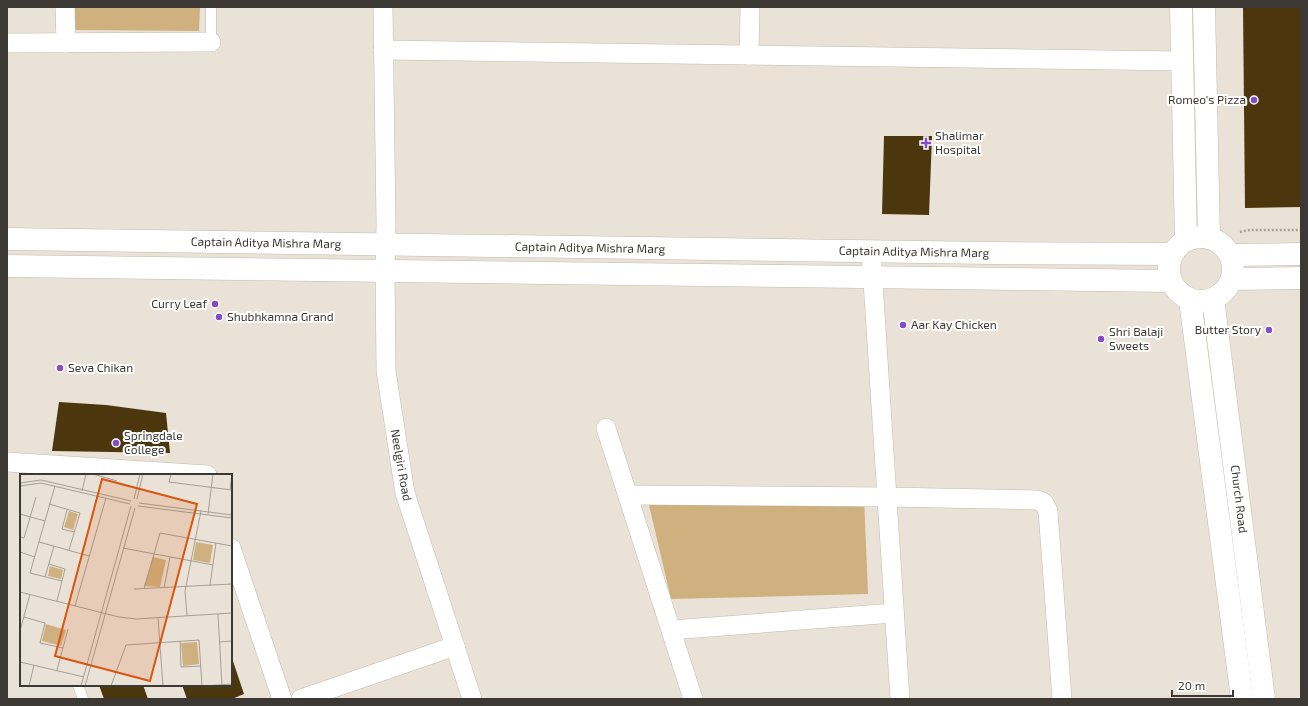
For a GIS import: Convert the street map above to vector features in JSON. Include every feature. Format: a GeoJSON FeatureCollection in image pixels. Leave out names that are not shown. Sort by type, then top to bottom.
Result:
{"type":"FeatureCollection","features":[{"type":"Feature","properties":{"kind":"street"},"geometry":{"type":"LineString","coordinates":[[65,7],[66,43]]}},
{"type":"Feature","properties":{"kind":"street","name":"Neelgiri Road"},"geometry":{"type":"LineString","coordinates":[[383,7],[386,371],[405,493],[472,699]]}},
{"type":"Feature","properties":{"kind":"street"},"geometry":{"type":"LineString","coordinates":[[749,55],[750,7]]}},
{"type":"Feature","properties":{"kind":"street"},"geometry":{"type":"LineString","coordinates":[[1179,247],[1182,61],[1181,7]]}},
{"type":"Feature","properties":{"kind":"street"},"geometry":{"type":"LineString","coordinates":[[1204,7],[1209,238]]}},
{"type":"Feature","properties":{"kind":"street"},"geometry":{"type":"LineString","coordinates":[[7,43],[211,42]]}},
{"type":"Feature","properties":{"kind":"street"},"geometry":{"type":"LineString","coordinates":[[383,50],[1182,61]]}},
{"type":"Feature","properties":{"kind":"street"},"geometry":{"type":"LineString","coordinates":[[1198,237],[1209,238],[1222,244],[1230,255],[1233,266],[1232,279],[1226,290],[1213,299],[1198,302],[1180,295],[1170,281],[1168,272],[1169,261],[1179,247],[1198,237]]}},
{"type":"Feature","properties":{"kind":"street","name":"Captain Aditya Mishra Marg"},"geometry":{"type":"LineString","coordinates":[[7,239],[871,251],[1179,247]]}},
{"type":"Feature","properties":{"kind":"street"},"geometry":{"type":"LineString","coordinates":[[871,251],[900,699]]}},
{"type":"Feature","properties":{"kind":"street"},"geometry":{"type":"LineString","coordinates":[[1230,255],[1301,254]]}},
{"type":"Feature","properties":{"kind":"street"},"geometry":{"type":"LineString","coordinates":[[7,266],[1170,281]]}},
{"type":"Feature","properties":{"kind":"street"},"geometry":{"type":"LineString","coordinates":[[1232,279],[1301,278]]}},
{"type":"Feature","properties":{"kind":"street","name":"Church Road"},"geometry":{"type":"LineString","coordinates":[[1213,299],[1264,699]]}},
{"type":"Feature","properties":{"kind":"street","name":"Church Road"},"geometry":{"type":"LineString","coordinates":[[1190,300],[1242,699]]}},
{"type":"Feature","properties":{"kind":"street"},"geometry":{"type":"LineString","coordinates":[[606,428],[693,699]]}},
{"type":"Feature","properties":{"kind":"street"},"geometry":{"type":"LineString","coordinates":[[7,462],[192,474]]}},
{"type":"Feature","properties":{"kind":"street"},"geometry":{"type":"LineString","coordinates":[[1212,469],[1235,466]]}},
{"type":"Feature","properties":{"kind":"street"},"geometry":{"type":"LineString","coordinates":[[628,495],[886,497],[1037,500],[1044,503],[1048,511],[1062,699]]}},
{"type":"Feature","properties":{"kind":"street"},"geometry":{"type":"LineString","coordinates":[[232,551],[282,699]]}},
{"type":"Feature","properties":{"kind":"street"},"geometry":{"type":"LineString","coordinates":[[671,630],[894,612]]}},
{"type":"Feature","properties":{"kind":"street"},"geometry":{"type":"LineString","coordinates":[[301,699],[455,646]]}},
{"type":"Feature","properties":{"kind":"lane"},"geometry":{"type":"LineString","coordinates":[[211,7],[211,42]]}},
{"type":"Feature","properties":{"kind":"lane"},"geometry":{"type":"LineString","coordinates":[[78,686],[83,699]]}},
{"type":"Feature","properties":{"kind":"shaded area"},"geometry":{"type":"Polygon","coordinates":[[[75,7],[200,7],[199,31],[75,30],[75,7]]]}},
{"type":"Feature","properties":{"kind":"shaded area"},"geometry":{"type":"Polygon","coordinates":[[[645,488],[864,496],[868,594],[671,599],[645,488]]]}},
{"type":"Feature","properties":{"kind":"building"},"geometry":{"type":"Polygon","coordinates":[[[1243,7],[1301,7],[1301,207],[1245,208],[1243,7]]]}},
{"type":"Feature","properties":{"kind":"building"},"geometry":{"type":"Polygon","coordinates":[[[884,136],[932,136],[929,215],[882,214],[884,136]]]}},
{"type":"Feature","properties":{"kind":"building"},"geometry":{"type":"Polygon","coordinates":[[[59,402],[106,405],[166,413],[170,453],[52,451],[59,402]]]}},
{"type":"Feature","properties":{"kind":"building"},"geometry":{"type":"Polygon","coordinates":[[[232,658],[244,694],[232,699],[187,699],[182,686],[232,686],[232,658]]]}},
{"type":"Feature","properties":{"kind":"building"},"geometry":{"type":"Polygon","coordinates":[[[99,686],[143,686],[148,699],[104,699],[99,686]]]}},
{"type":"Feature","properties":{"kind":"place","name":"Romeo's Pizza"},"geometry":{"type":"Point","coordinates":[1254,100]}},
{"type":"Feature","properties":{"kind":"place","name":"Shalimar Hospital"},"geometry":{"type":"Point","coordinates":[926,143]}},
{"type":"Feature","properties":{"kind":"place","name":"Curry Leaf"},"geometry":{"type":"Point","coordinates":[215,304]}},
{"type":"Feature","properties":{"kind":"place","name":"Shubhkamna Grand"},"geometry":{"type":"Point","coordinates":[219,317]}},
{"type":"Feature","properties":{"kind":"place","name":"Aar Kay Chicken"},"geometry":{"type":"Point","coordinates":[903,325]}},
{"type":"Feature","properties":{"kind":"place","name":"Butter Story"},"geometry":{"type":"Point","coordinates":[1269,330]}},
{"type":"Feature","properties":{"kind":"place","name":"Shri Balaji Sweets"},"geometry":{"type":"Point","coordinates":[1101,339]}},
{"type":"Feature","properties":{"kind":"place","name":"Seva Chikan"},"geometry":{"type":"Point","coordinates":[60,368]}},
{"type":"Feature","properties":{"kind":"place","name":"Springdale College"},"geometry":{"type":"Point","coordinates":[116,443]}}]}
